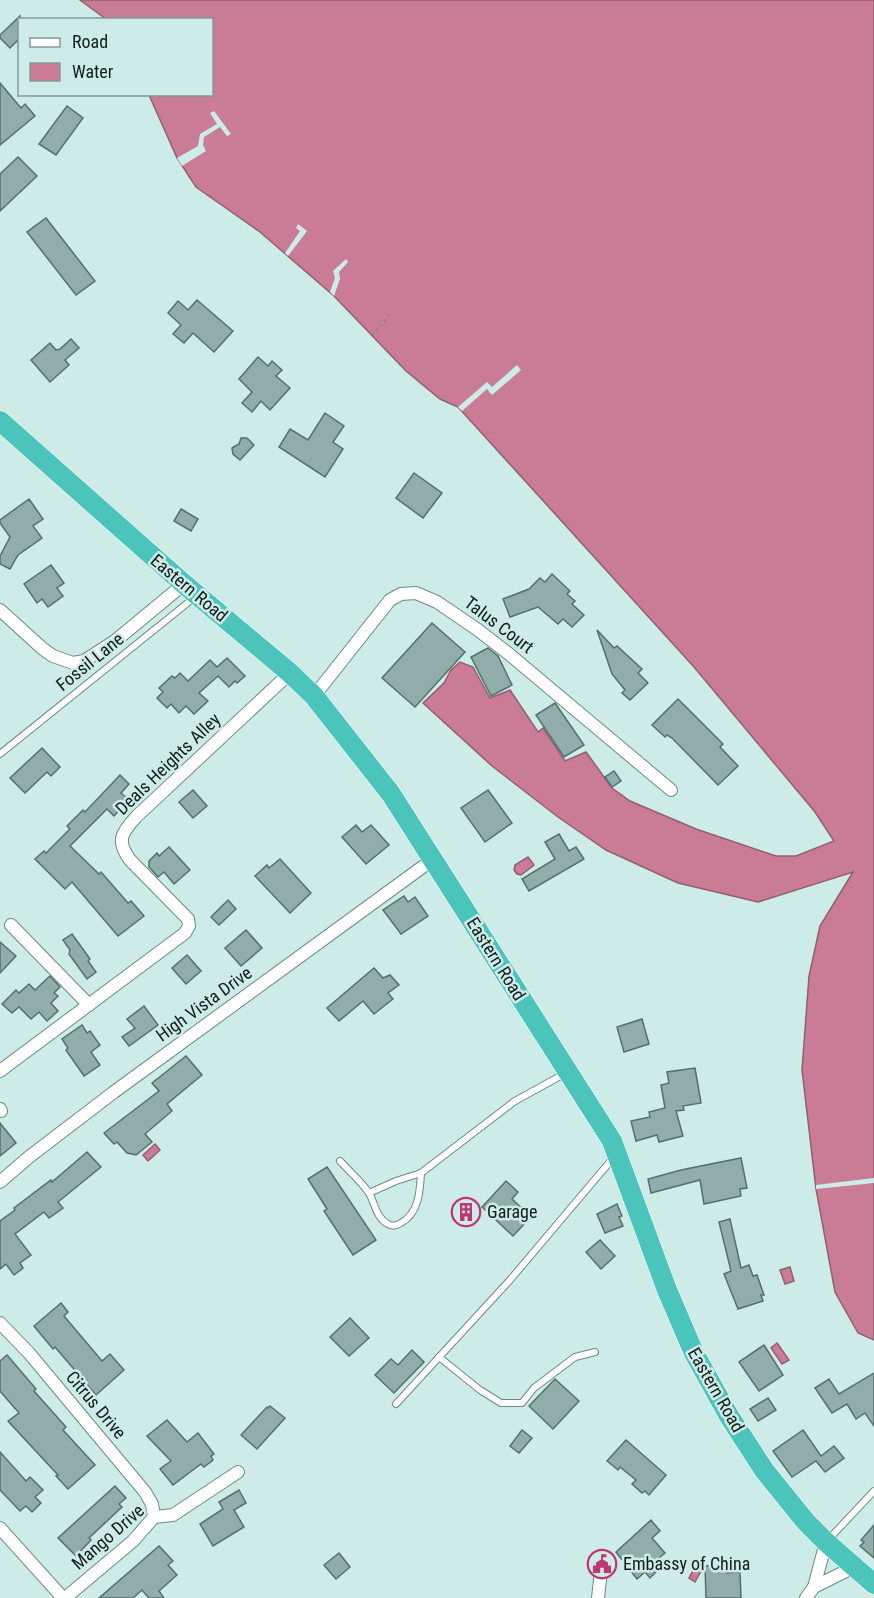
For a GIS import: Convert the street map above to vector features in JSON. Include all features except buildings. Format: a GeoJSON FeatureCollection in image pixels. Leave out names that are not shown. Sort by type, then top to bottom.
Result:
{"type":"FeatureCollection","features":[{"type":"Feature","properties":{"kind":"highway","name":"Eastern Road"},"geometry":{"type":"LineString","coordinates":[[0,421],[314,696],[391,794],[612,1141],[667,1290],[694,1353],[729,1416],[765,1470],[806,1522],[874,1584]]}},
{"type":"Feature","properties":{"kind":"street"},"geometry":{"type":"LineString","coordinates":[[0,610],[43,649],[53,656],[73,663],[84,661],[191,589]]}},
{"type":"Feature","properties":{"kind":"street","name":"Talus Court"},"geometry":{"type":"LineString","coordinates":[[314,696],[390,600],[401,594],[416,593],[437,602],[509,654],[671,790]]}},
{"type":"Feature","properties":{"kind":"street","name":"Deals Heights Alley"},"geometry":{"type":"LineString","coordinates":[[0,1071],[185,933],[189,926],[188,919],[130,860],[123,850],[121,837],[137,816],[290,674]]}},
{"type":"Feature","properties":{"kind":"street","name":"High Vista Drive"},"geometry":{"type":"LineString","coordinates":[[0,1182],[29,1156],[114,1092],[432,860]]}},
{"type":"Feature","properties":{"kind":"street"},"geometry":{"type":"LineString","coordinates":[[11,925],[89,1005]]}},
{"type":"Feature","properties":{"kind":"street","name":"Citrus Drive"},"geometry":{"type":"LineString","coordinates":[[0,1323],[29,1353],[138,1484],[152,1504],[154,1517]]}},
{"type":"Feature","properties":{"kind":"street","name":"Mango Drive"},"geometry":{"type":"LineString","coordinates":[[64,1598],[133,1541],[154,1517],[174,1515],[238,1472]]}},
{"type":"Feature","properties":{"kind":"street"},"geometry":{"type":"LineString","coordinates":[[0,1528],[64,1598]]}},
{"type":"Feature","properties":{"kind":"street"},"geometry":{"type":"LineString","coordinates":[[806,1598],[814,1587],[826,1542]]}},
{"type":"Feature","properties":{"kind":"street"},"geometry":{"type":"LineString","coordinates":[[598,1598],[602,1562]]}},
{"type":"Feature","properties":{"kind":"street"},"geometry":{"type":"LineString","coordinates":[[814,1587],[854,1567]]}},
{"type":"Feature","properties":{"kind":"lane","name":"Fossil Lane"},"geometry":{"type":"LineString","coordinates":[[0,754],[191,589]]}},
{"type":"Feature","properties":{"kind":"lane"},"geometry":{"type":"LineString","coordinates":[[369,1193],[421,1173],[515,1101],[568,1072]]}},
{"type":"Feature","properties":{"kind":"lane"},"geometry":{"type":"LineString","coordinates":[[396,1404],[510,1280],[617,1154]]}},
{"type":"Feature","properties":{"kind":"lane"},"geometry":{"type":"LineString","coordinates":[[340,1161],[369,1193],[381,1218],[388,1224],[398,1225],[414,1212],[420,1194],[421,1173]]}},
{"type":"Feature","properties":{"kind":"lane"},"geometry":{"type":"LineString","coordinates":[[439,1357],[480,1390],[501,1403],[522,1403],[534,1388],[575,1357],[595,1352]]}},
{"type":"Feature","properties":{"kind":"lane"},"geometry":{"type":"LineString","coordinates":[[826,1542],[874,1491]]}},
{"type":"Feature","properties":{"kind":"path"},"geometry":{"type":"LineString","coordinates":[[373,335],[391,313]]}},
{"type":"Feature","properties":{"kind":"water"},"geometry":{"type":"Polygon","coordinates":[[[80,0],[874,0],[874,1340],[858,1333],[835,1292],[816,1189],[802,1070],[809,976],[820,926],[853,872],[758,902],[678,883],[606,850],[558,817],[492,766],[423,703],[444,683],[451,670],[460,662],[473,667],[490,698],[510,690],[538,732],[543,728],[565,761],[586,752],[612,788],[630,801],[696,829],[776,856],[796,856],[834,841],[815,812],[694,667],[458,407],[440,399],[406,371],[334,296],[260,232],[196,187],[177,158],[149,96],[213,96],[213,18],[105,18],[80,0]]]}},
{"type":"Feature","properties":{"kind":"water"},"geometry":{"type":"Polygon","coordinates":[[[528,857],[534,865],[521,875],[517,874],[514,870],[515,865],[528,857]]]}},
{"type":"Feature","properties":{"kind":"water"},"geometry":{"type":"Polygon","coordinates":[[[155,1144],[160,1150],[148,1161],[143,1155],[155,1144]]]}},
{"type":"Feature","properties":{"kind":"water"},"geometry":{"type":"Polygon","coordinates":[[[790,1267],[794,1281],[785,1284],[780,1270],[790,1267]]]}},
{"type":"Feature","properties":{"kind":"water"},"geometry":{"type":"Polygon","coordinates":[[[777,1343],[789,1360],[782,1364],[771,1348],[777,1343]]]}},
{"type":"Feature","properties":{"kind":"water"},"geometry":{"type":"Polygon","coordinates":[[[698,1561],[705,1564],[695,1582],[689,1578],[698,1561]]]}},
{"type":"Feature","properties":{"kind":"pier"},"geometry":{"type":"Polygon","coordinates":[[[214,111],[231,134],[227,136],[220,127],[204,137],[203,145],[206,151],[182,166],[177,158],[198,146],[200,134],[217,124],[210,113],[214,111]]]}},
{"type":"Feature","properties":{"kind":"pier"},"geometry":{"type":"Polygon","coordinates":[[[298,224],[307,231],[288,256],[285,253],[300,231],[296,228],[298,224]]]}},
{"type":"Feature","properties":{"kind":"pier"},"geometry":{"type":"Polygon","coordinates":[[[346,259],[348,262],[339,272],[340,279],[334,296],[330,292],[335,278],[333,271],[346,259]]]}},
{"type":"Feature","properties":{"kind":"pier"},"geometry":{"type":"Polygon","coordinates":[[[517,365],[521,370],[492,395],[487,389],[462,411],[458,407],[487,382],[492,387],[517,365]]]}},
{"type":"Feature","properties":{"kind":"pier"},"geometry":{"type":"Polygon","coordinates":[[[874,1178],[874,1183],[816,1189],[816,1185],[874,1178]]]}},
{"type":"Feature","properties":{"kind":"place","name":"Garage"},"geometry":{"type":"Point","coordinates":[466,1212]}},
{"type":"Feature","properties":{"kind":"place","name":"Embassy of China"},"geometry":{"type":"Point","coordinates":[602,1564]}}]}
